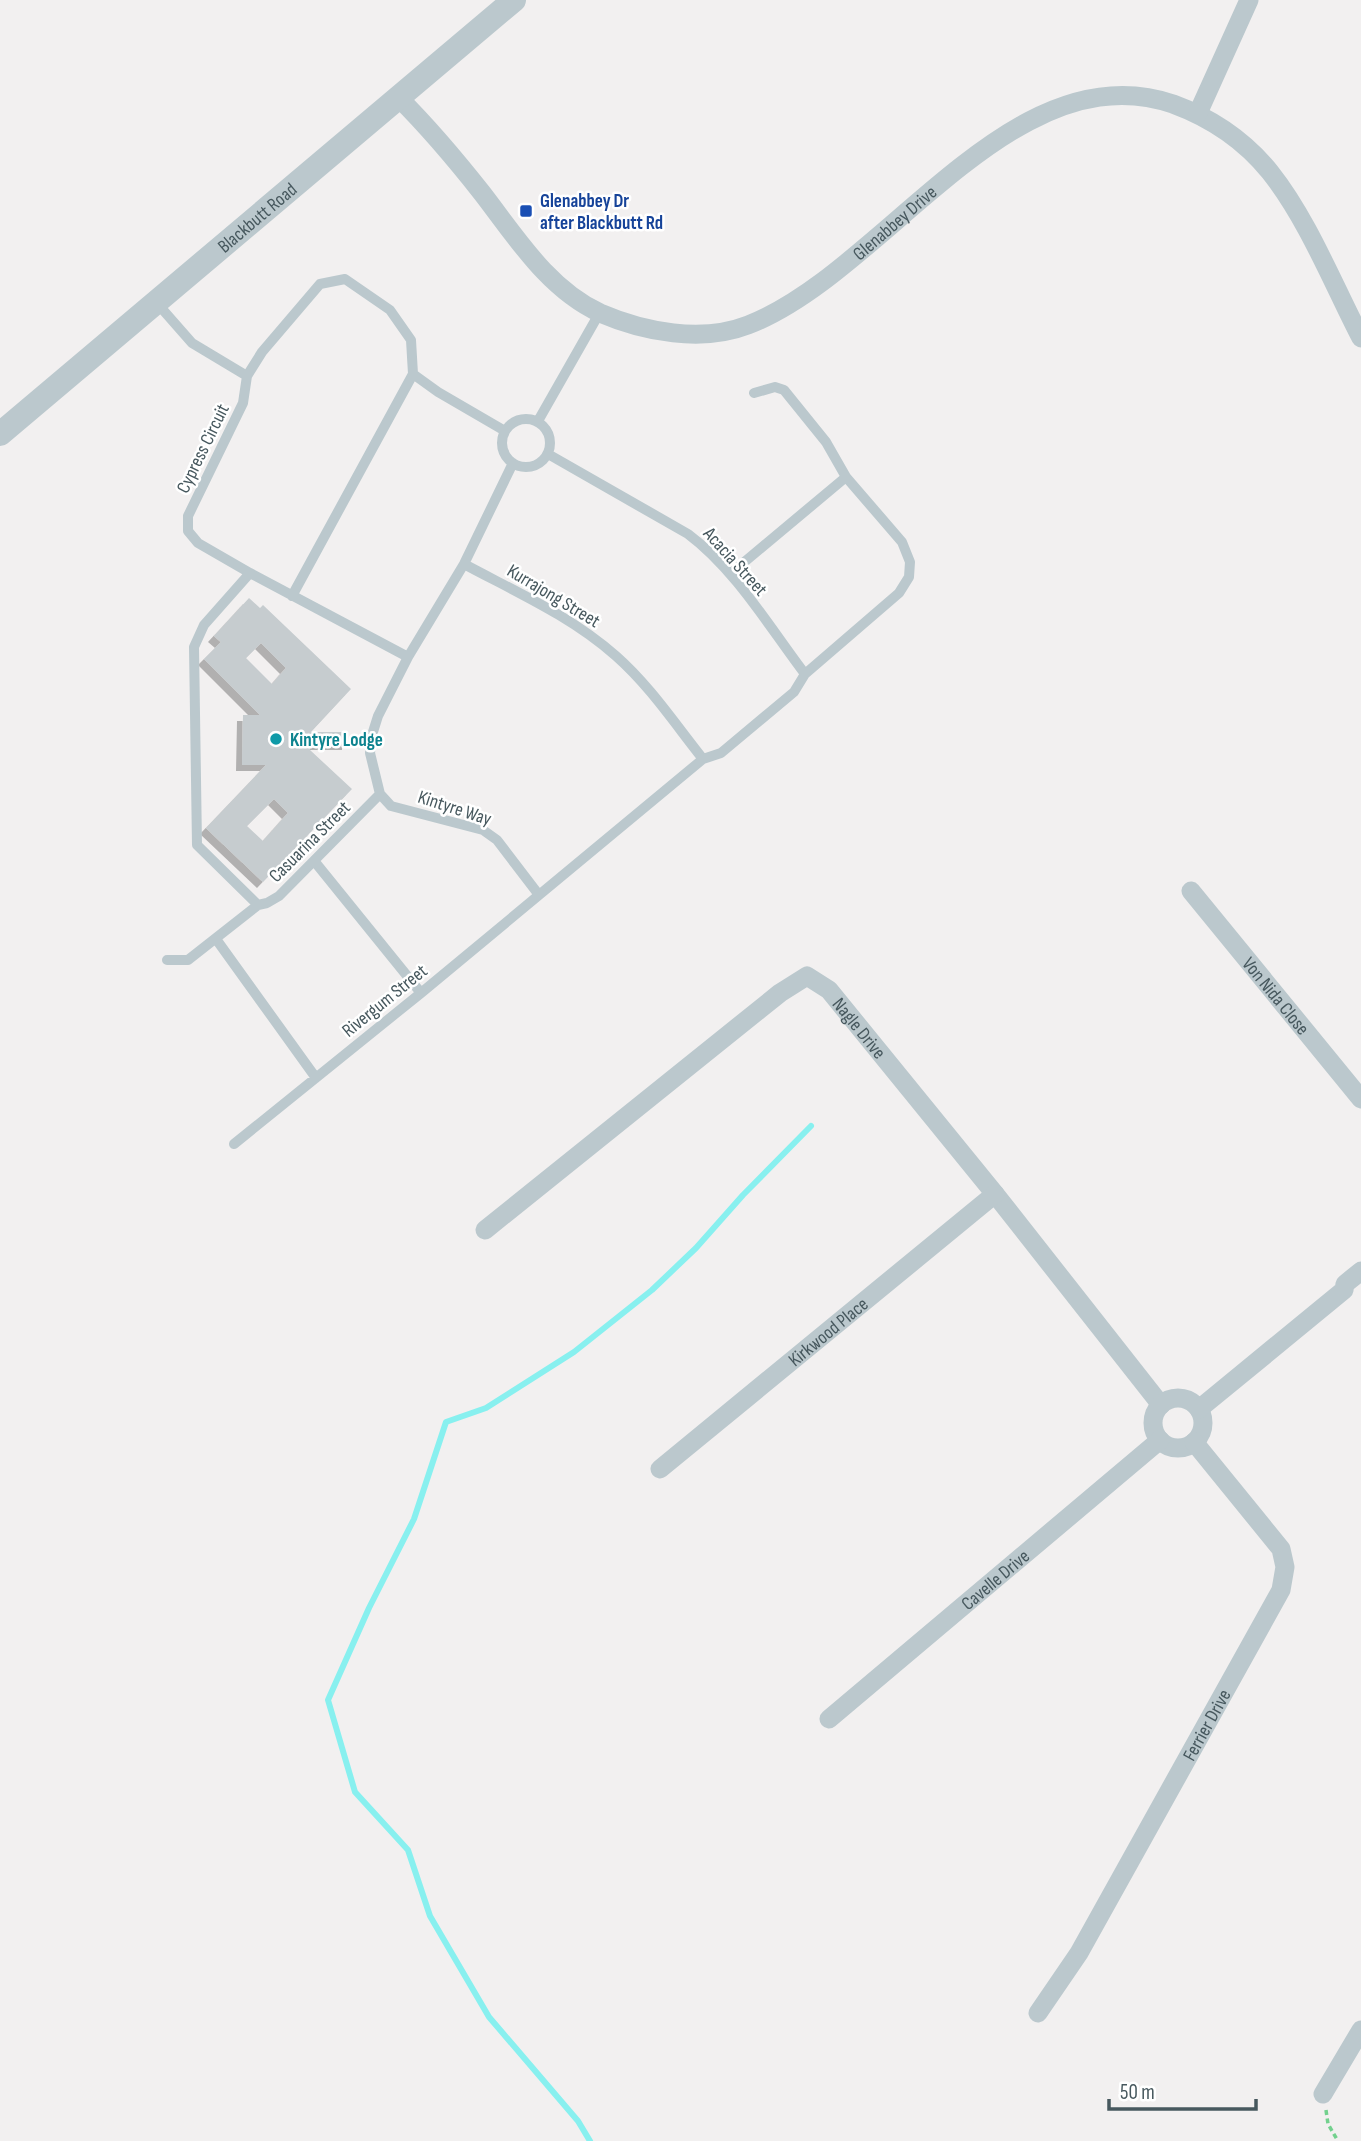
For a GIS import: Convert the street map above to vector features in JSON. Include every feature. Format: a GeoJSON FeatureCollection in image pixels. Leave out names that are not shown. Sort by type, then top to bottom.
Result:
{"type":"FeatureCollection","features":[{"type":"Feature","properties":{"kind":"street","name":"Blackbutt Road"},"geometry":{"type":"LineString","coordinates":[[0,434],[514,0]]}},
{"type":"Feature","properties":{"kind":"street"},"geometry":{"type":"LineString","coordinates":[[1198,113],[1249,0]]}},
{"type":"Feature","properties":{"kind":"street","name":"Glenabbey Drive"},"geometry":{"type":"LineString","coordinates":[[399,98],[449,151],[544,271],[572,297],[640,328],[692,335],[744,327],[784,309],[822,284],[964,164],[1012,130],[1062,106],[1110,95],[1156,99],[1198,113],[1238,139],[1270,172],[1296,209],[1361,338]]}},
{"type":"Feature","properties":{"kind":"street","name":"Von Nida Close"},"geometry":{"type":"LineString","coordinates":[[1191,891],[1361,1099]]}},
{"type":"Feature","properties":{"kind":"street","name":"Nagle Drive"},"geometry":{"type":"LineString","coordinates":[[485,1230],[780,993],[807,976],[829,990],[995,1194],[1161,1405]]}},
{"type":"Feature","properties":{"kind":"street","name":"Kirkwood Place"},"geometry":{"type":"LineString","coordinates":[[660,1469],[995,1194]]}},
{"type":"Feature","properties":{"kind":"street"},"geometry":{"type":"LineString","coordinates":[[1353,1287],[1345,1284],[1361,1271]]}},
{"type":"Feature","properties":{"kind":"street"},"geometry":{"type":"LineString","coordinates":[[1199,1409],[1353,1287]]}},
{"type":"Feature","properties":{"kind":"street"},"geometry":{"type":"LineString","coordinates":[[1181,1398],[1199,1409],[1202,1430],[1194,1442],[1180,1448],[1160,1440],[1153,1426],[1156,1411],[1161,1405],[1181,1398]]}},
{"type":"Feature","properties":{"kind":"street","name":"Cavelle Drive"},"geometry":{"type":"LineString","coordinates":[[829,1719],[1160,1440]]}},
{"type":"Feature","properties":{"kind":"street","name":"Ferrier Drive"},"geometry":{"type":"LineString","coordinates":[[1038,2013],[1079,1953],[1281,1591],[1285,1567],[1281,1549],[1194,1442]]}},
{"type":"Feature","properties":{"kind":"street"},"geometry":{"type":"LineString","coordinates":[[1323,2094],[1361,2030]]}},
{"type":"Feature","properties":{"kind":"lane","name":"Cypress Circuit"},"geometry":{"type":"LineString","coordinates":[[408,657],[198,543],[188,531],[188,516],[243,403],[247,376],[262,352],[320,284],[345,279],[390,310],[411,340],[413,374]]}},
{"type":"Feature","properties":{"kind":"lane"},"geometry":{"type":"LineString","coordinates":[[156,302],[192,343],[247,376]]}},
{"type":"Feature","properties":{"kind":"lane"},"geometry":{"type":"LineString","coordinates":[[538,421],[600,312]]}},
{"type":"Feature","properties":{"kind":"lane"},"geometry":{"type":"LineString","coordinates":[[292,596],[413,374],[438,393],[505,431]]}},
{"type":"Feature","properties":{"kind":"lane"},"geometry":{"type":"LineString","coordinates":[[730,574],[846,477],[826,442],[784,390],[775,387],[754,393]]}},
{"type":"Feature","properties":{"kind":"lane"},"geometry":{"type":"LineString","coordinates":[[516,421],[538,421],[548,432],[548,454],[543,460],[529,467],[513,463],[504,452],[505,431],[516,421]]}},
{"type":"Feature","properties":{"kind":"lane","name":"Acacia Street"},"geometry":{"type":"LineString","coordinates":[[548,454],[688,534],[702,545],[730,574],[805,674]]}},
{"type":"Feature","properties":{"kind":"lane"},"geometry":{"type":"LineString","coordinates":[[380,794],[370,753],[378,716],[408,657],[464,564],[513,463]]}},
{"type":"Feature","properties":{"kind":"lane","name":"Rivergum Street"},"geometry":{"type":"LineString","coordinates":[[234,1144],[703,759],[721,753],[794,692],[805,674],[899,593],[909,577],[910,562],[902,542],[846,477]]}},
{"type":"Feature","properties":{"kind":"lane","name":"Kurrajong Street"},"geometry":{"type":"LineString","coordinates":[[464,564],[572,621],[615,655],[643,683],[703,759]]}},
{"type":"Feature","properties":{"kind":"lane"},"geometry":{"type":"LineString","coordinates":[[250,573],[204,625],[194,647],[197,845],[258,905]]}},
{"type":"Feature","properties":{"kind":"lane","name":"Casuarina Street"},"geometry":{"type":"LineString","coordinates":[[167,960],[188,960],[258,905],[279,896],[380,794]]}},
{"type":"Feature","properties":{"kind":"lane","name":"Kintyre Way"},"geometry":{"type":"LineString","coordinates":[[380,794],[391,806],[483,830],[497,840],[539,895]]}},
{"type":"Feature","properties":{"kind":"lane"},"geometry":{"type":"LineString","coordinates":[[315,862],[421,993]]}},
{"type":"Feature","properties":{"kind":"lane"},"geometry":{"type":"LineString","coordinates":[[216,939],[316,1078]]}},
{"type":"Feature","properties":{"kind":"path"},"geometry":{"type":"LineString","coordinates":[[1323,2094],[1328,2124],[1338,2141]]}},
{"type":"Feature","properties":{"kind":"building","name":"Kintyre Lodge"},"geometry":{"type":"Polygon","coordinates":[[[249,598],[260,608],[263,605],[351,689],[311,732],[348,732],[348,744],[310,744],[310,750],[352,789],[263,882],[206,828],[266,765],[242,765],[243,715],[260,715],[204,659],[221,642],[214,636],[249,598]],[[261,643],[246,658],[272,684],[286,668],[261,643]],[[274,799],[247,826],[263,841],[288,813],[274,799]]]}},
{"type":"Feature","properties":{"kind":"waterway"},"geometry":{"type":"LineString","coordinates":[[590,2141],[578,2121],[489,2017],[430,1916],[408,1850],[355,1792],[328,1700],[369,1608],[414,1519],[446,1422],[486,1408],[574,1352],[652,1290],[696,1248],[743,1195],[811,1126]]}},
{"type":"Feature","properties":{"kind":"place","name":"Glenabbey Dr after Blackbutt Rd"},"geometry":{"type":"Point","coordinates":[526,211]}},
{"type":"Feature","properties":{"kind":"place","name":"Kintyre Lodge"},"geometry":{"type":"Point","coordinates":[276,739]}}]}
